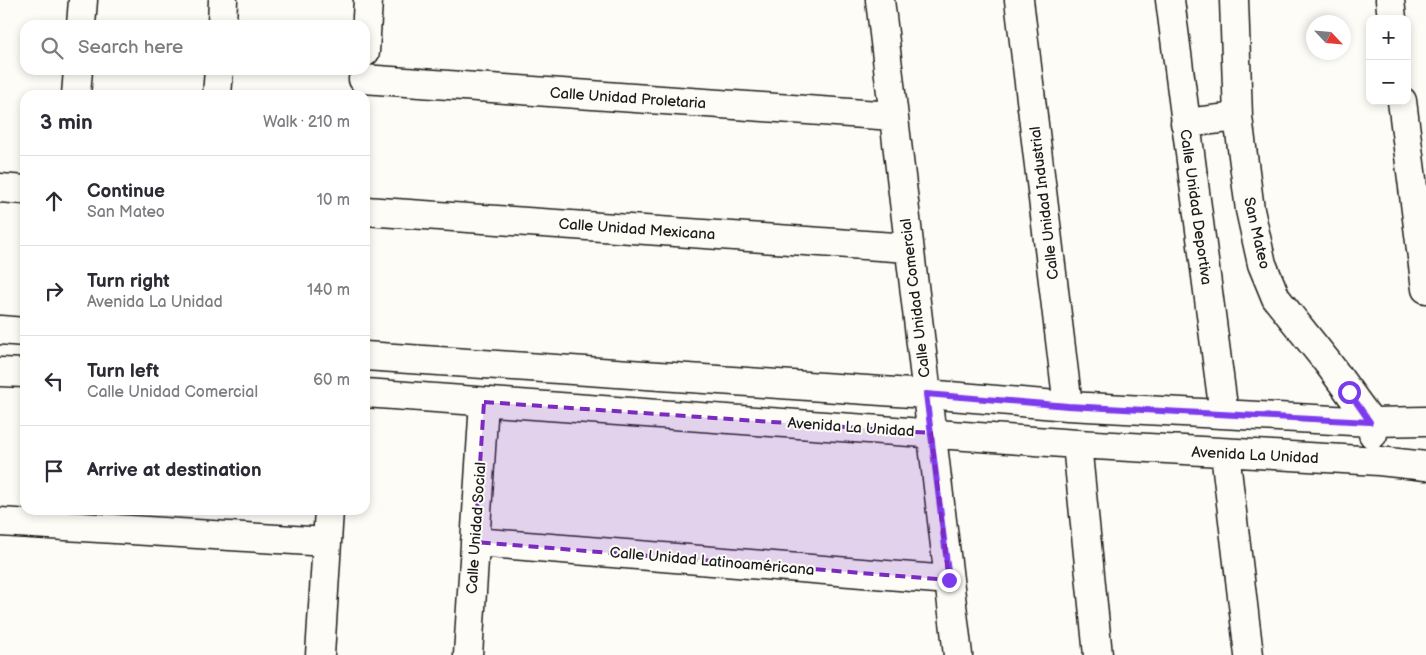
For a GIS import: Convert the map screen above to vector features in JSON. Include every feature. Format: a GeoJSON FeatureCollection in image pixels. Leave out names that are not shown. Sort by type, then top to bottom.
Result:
{"type":"FeatureCollection","features":[{"type":"Feature","properties":{"kind":"main road"},"geometry":{"type":"LineString","coordinates":[[81,20],[82,0]]}},
{"type":"Feature","properties":{"kind":"main road"},"geometry":{"type":"LineString","coordinates":[[222,20],[223,0]]}},
{"type":"Feature","properties":{"kind":"main road"},"geometry":{"type":"LineString","coordinates":[[367,20],[368,0]]}},
{"type":"Feature","properties":{"kind":"main road","name":"Calle Unidad Comercial"},"geometry":{"type":"LineString","coordinates":[[880,0],[958,655]]}},
{"type":"Feature","properties":{"kind":"main road","name":"Calle Unidad Industrial"},"geometry":{"type":"LineString","coordinates":[[1020,0],[1068,406]]}},
{"type":"Feature","properties":{"kind":"main road","name":"Calle Unidad Deportiva"},"geometry":{"type":"LineString","coordinates":[[1170,0],[1224,414]]}},
{"type":"Feature","properties":{"kind":"main road","name":"San Mateo"},"geometry":{"type":"LineString","coordinates":[[1234,0],[1238,117],[1253,230],[1262,264],[1276,298],[1328,363],[1370,422],[1379,461]]}},
{"type":"Feature","properties":{"kind":"main road"},"geometry":{"type":"LineString","coordinates":[[1390,0],[1392,15]]}},
{"type":"Feature","properties":{"kind":"main road"},"geometry":{"type":"LineString","coordinates":[[76,90],[78,75]]}},
{"type":"Feature","properties":{"kind":"main road"},"geometry":{"type":"LineString","coordinates":[[217,90],[219,75]]}},
{"type":"Feature","properties":{"kind":"main road","name":"Calle Unidad Proletaria"},"geometry":{"type":"LineString","coordinates":[[363,81],[894,116]]}},
{"type":"Feature","properties":{"kind":"main road"},"geometry":{"type":"LineString","coordinates":[[1403,105],[1426,289]]}},
{"type":"Feature","properties":{"kind":"main road"},"geometry":{"type":"LineString","coordinates":[[1185,123],[1238,117]]}},
{"type":"Feature","properties":{"kind":"main road"},"geometry":{"type":"LineString","coordinates":[[0,188],[20,190]]}},
{"type":"Feature","properties":{"kind":"main road","name":"Calle Unidad Mexicana"},"geometry":{"type":"LineString","coordinates":[[370,210],[909,248]]}},
{"type":"Feature","properties":{"kind":"main road"},"geometry":{"type":"LineString","coordinates":[[0,330],[20,332]]}},
{"type":"Feature","properties":{"kind":"main road"},"geometry":{"type":"LineString","coordinates":[[370,356],[926,394],[1068,406],[1370,422],[1426,421]]}},
{"type":"Feature","properties":{"kind":"main road"},"geometry":{"type":"LineString","coordinates":[[0,372],[20,373]]}},
{"type":"Feature","properties":{"kind":"main road","name":"Avenida La Unidad"},"geometry":{"type":"LineString","coordinates":[[370,393],[1077,444],[1379,461],[1426,466]]}},
{"type":"Feature","properties":{"kind":"main road","name":"Calle Unidad Social"},"geometry":{"type":"LineString","coordinates":[[468,655],[484,402]]}},
{"type":"Feature","properties":{"kind":"main road"},"geometry":{"type":"LineString","coordinates":[[1077,444],[1098,655]]}},
{"type":"Feature","properties":{"kind":"main road"},"geometry":{"type":"LineString","coordinates":[[1225,453],[1249,655]]}},
{"type":"Feature","properties":{"kind":"main road"},"geometry":{"type":"LineString","coordinates":[[320,655],[329,515]]}},
{"type":"Feature","properties":{"kind":"main road"},"geometry":{"type":"LineString","coordinates":[[0,522],[327,542]]}},
{"type":"Feature","properties":{"kind":"main road","name":"Calle Unidad Latinoaméricana"},"geometry":{"type":"LineString","coordinates":[[475,542],[949,580]]}},
{"type":"Feature","properties":{"kind":"highlighted area"},"geometry":{"type":"Polygon","coordinates":[[[484,402],[931,433],[949,580],[475,542],[484,402]]]}},
{"type":"Feature","properties":{"kind":"route"},"geometry":{"type":"LineString","coordinates":[[949,580],[926,394],[1068,406],[1370,422],[1349,392]]}}]}
